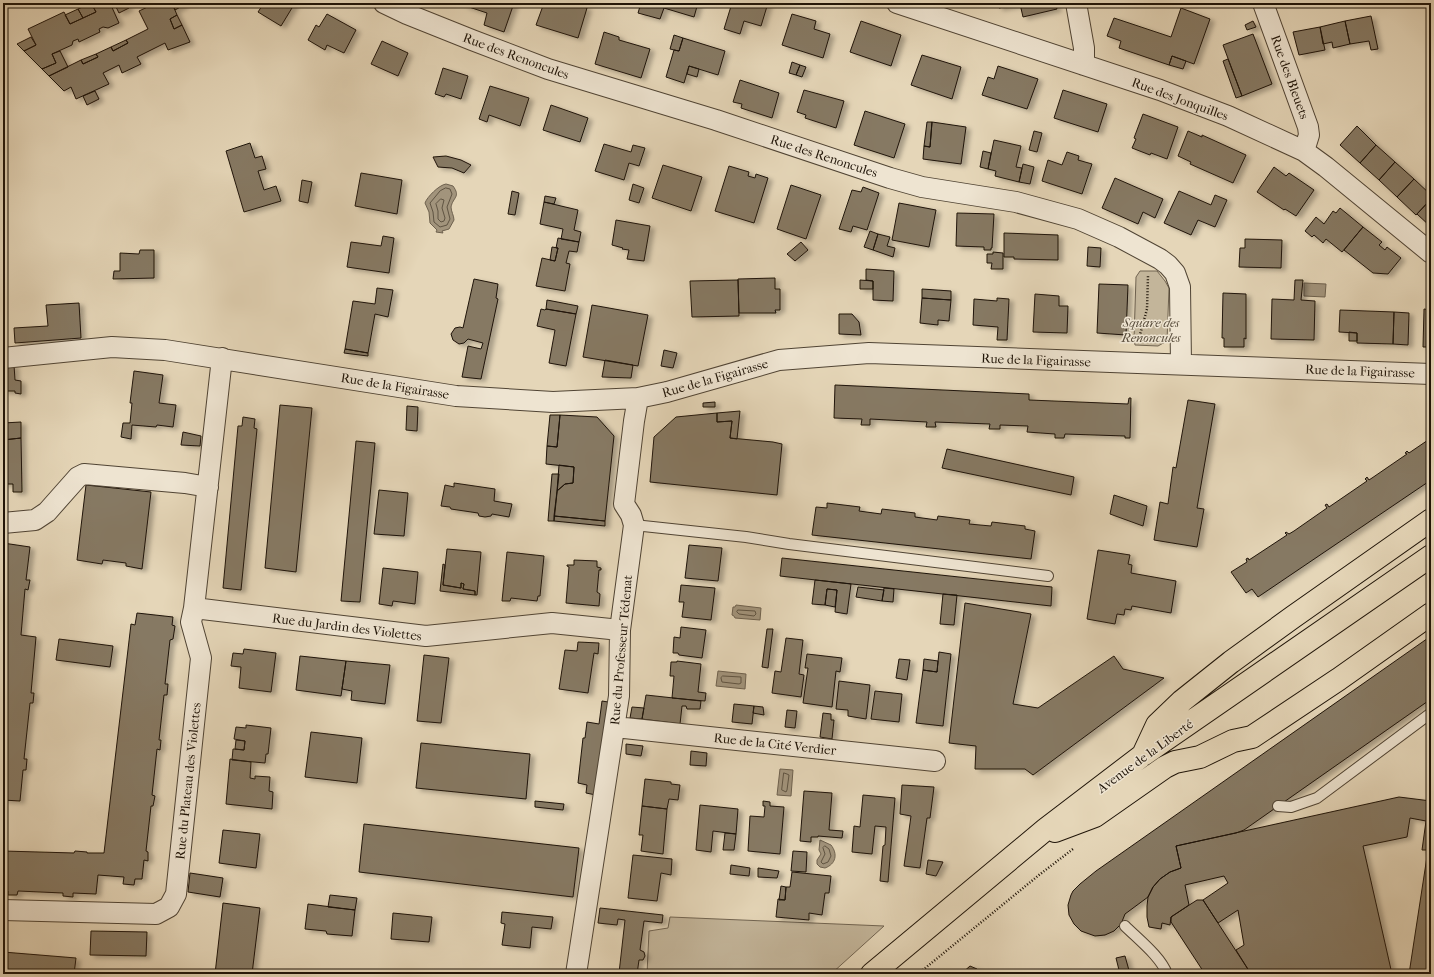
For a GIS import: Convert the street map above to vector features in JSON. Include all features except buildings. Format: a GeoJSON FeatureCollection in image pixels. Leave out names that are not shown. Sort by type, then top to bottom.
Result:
{"type":"FeatureCollection","features":[{"type":"Feature","properties":{"kind":"main road"},"geometry":{"type":"LineString","coordinates":[[1143,756],[1157,725],[1182,701],[1232,662],[1431,520]]}},
{"type":"Feature","properties":{"kind":"main road","name":"Avenue de la Liberté"},"geometry":{"type":"LineString","coordinates":[[872,974],[1036,837],[1143,756],[1431,556]]}},
{"type":"Feature","properties":{"kind":"main road"},"geometry":{"type":"LineString","coordinates":[[1036,837],[1064,829],[1095,816],[1165,767],[1175,762],[1200,757],[1233,741],[1252,737],[1339,679],[1431,614]]}},
{"type":"Feature","properties":{"kind":"street","name":"Rue des Renoncules"},"geometry":{"type":"LineString","coordinates":[[384,3],[407,14],[548,69],[716,120],[890,178],[922,187],[1016,202],[1078,219],[1119,237],[1160,259],[1175,273],[1180,287],[1181,364]]}},
{"type":"Feature","properties":{"kind":"street","name":"Rue des Jonquilles"},"geometry":{"type":"LineString","coordinates":[[897,3],[1160,90],[1228,116],[1304,152],[1326,166],[1431,253]]}},
{"type":"Feature","properties":{"kind":"street"},"geometry":{"type":"LineString","coordinates":[[1076,3],[1084,48],[1084,65]]}},
{"type":"Feature","properties":{"kind":"street","name":"Rue des Bleuets"},"geometry":{"type":"LineString","coordinates":[[1266,4],[1308,127],[1309,135],[1304,152]]}},
{"type":"Feature","properties":{"kind":"street","name":"Rue de la Figairasse"},"geometry":{"type":"LineString","coordinates":[[3,358],[112,347],[165,350],[456,396],[553,402],[638,398],[668,392],[778,360],[869,354],[1431,374]]}},
{"type":"Feature","properties":{"kind":"street","name":"Rue du Plateau des Violettes"},"geometry":{"type":"LineString","coordinates":[[3,910],[156,914],[169,906],[176,894],[201,658],[191,622],[194,608],[222,358]]}},
{"type":"Feature","properties":{"kind":"street"},"geometry":{"type":"LineString","coordinates":[[634,525],[631,515],[624,504],[638,398]]}},
{"type":"Feature","properties":{"kind":"street"},"geometry":{"type":"LineString","coordinates":[[3,523],[35,520],[47,512],[78,477],[84,474],[185,483],[208,487]]}},
{"type":"Feature","properties":{"kind":"street","name":"Rue du Professeur Tédenat"},"geometry":{"type":"LineString","coordinates":[[576,974],[615,727],[619,696],[620,630],[634,525]]}},
{"type":"Feature","properties":{"kind":"street","name":"Rue du Jardin des Violettes"},"geometry":{"type":"LineString","coordinates":[[194,608],[426,636],[552,623],[620,630]]}},
{"type":"Feature","properties":{"kind":"street","name":"Rue de la Cité Verdier"},"geometry":{"type":"LineString","coordinates":[[615,727],[935,760]]}},
{"type":"Feature","properties":{"kind":"lane"},"geometry":{"type":"LineString","coordinates":[[634,525],[1048,576]]}},
{"type":"Feature","properties":{"kind":"lane"},"geometry":{"type":"LineString","coordinates":[[1278,806],[1291,807],[1317,798],[1431,713]]}},
{"type":"Feature","properties":{"kind":"lane"},"geometry":{"type":"LineString","coordinates":[[1125,926],[1165,967],[1167,974]]}},
{"type":"Feature","properties":{"kind":"path"},"geometry":{"type":"LineString","coordinates":[[1138,342],[1147,309],[1148,271]]}},
{"type":"Feature","properties":{"kind":"path"},"geometry":{"type":"LineString","coordinates":[[918,974],[1077,846]]}},
{"type":"Feature","properties":{"kind":"green space","name":"Square des Renoncules"},"geometry":{"type":"Polygon","coordinates":[[[1140,271],[1157,271],[1169,288],[1167,341],[1158,346],[1135,345],[1136,277],[1140,271]]]}},
{"type":"Feature","properties":{"kind":"green space"},"geometry":{"type":"Polygon","coordinates":[[[670,917],[884,926],[831,974],[647,974],[649,931],[668,928],[670,917]]]}},
{"type":"Feature","properties":{"kind":"water"},"geometry":{"type":"Polygon","coordinates":[[[446,184],[453,186],[456,197],[451,207],[454,220],[449,229],[442,231],[443,233],[436,232],[437,230],[430,223],[429,212],[425,203],[434,192],[446,184]]]}},
{"type":"Feature","properties":{"kind":"water"},"geometry":{"type":"Polygon","coordinates":[[[1304,283],[1326,284],[1325,297],[1304,296],[1304,283]]]}},
{"type":"Feature","properties":{"kind":"water"},"geometry":{"type":"Polygon","coordinates":[[[736,605],[761,608],[760,620],[735,618],[732,615],[733,607],[736,605]]]}},
{"type":"Feature","properties":{"kind":"water"},"geometry":{"type":"Polygon","coordinates":[[[718,671],[746,674],[745,689],[716,686],[718,671]]]}},
{"type":"Feature","properties":{"kind":"water"},"geometry":{"type":"Polygon","coordinates":[[[780,769],[793,770],[791,796],[777,795],[780,769]]]}},
{"type":"Feature","properties":{"kind":"water"},"geometry":{"type":"Polygon","coordinates":[[[820,840],[831,845],[835,852],[834,861],[825,868],[820,867],[817,864],[817,860],[821,854],[819,850],[820,840]]]}}]}
